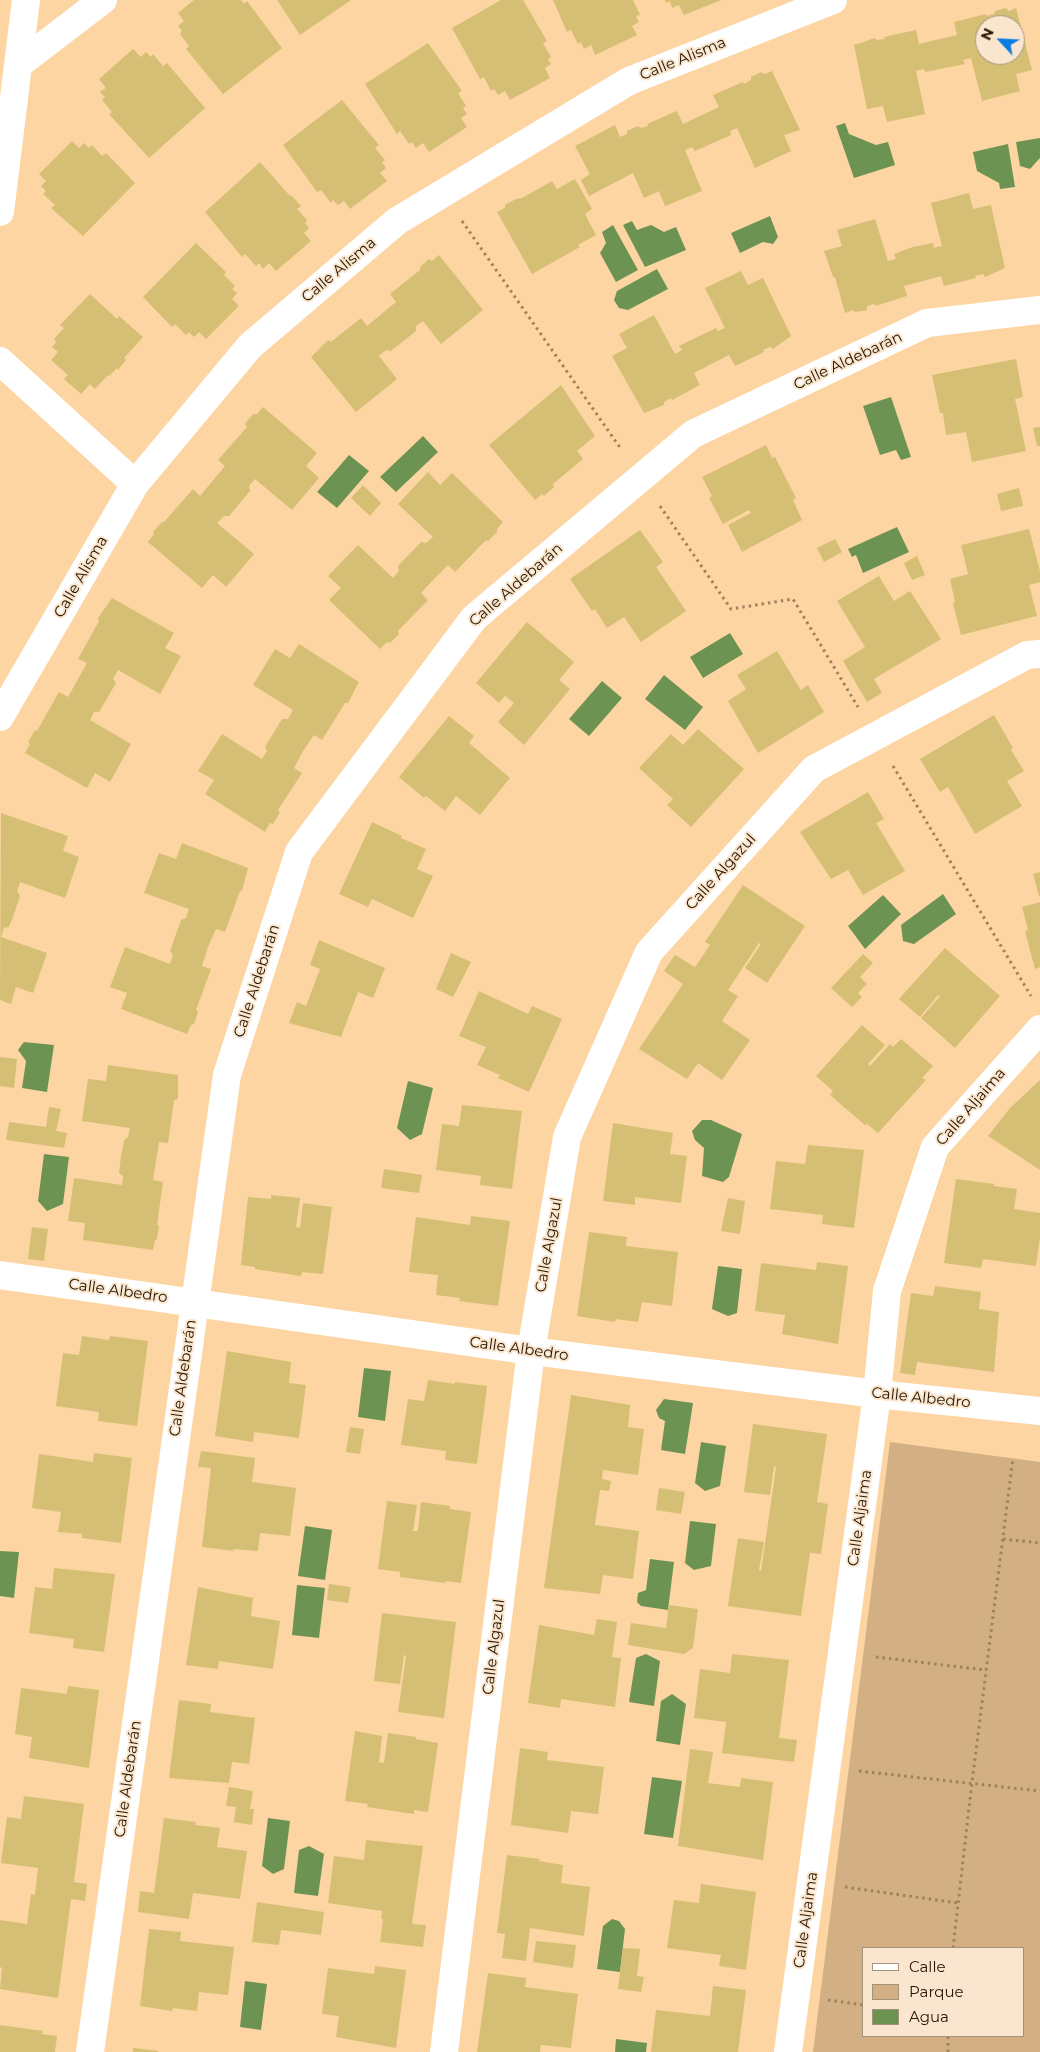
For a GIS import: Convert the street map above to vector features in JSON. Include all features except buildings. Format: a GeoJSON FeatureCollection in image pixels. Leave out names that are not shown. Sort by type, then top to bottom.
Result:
{"type":"FeatureCollection","features":[{"type":"Feature","properties":{"kind":"street"},"geometry":{"type":"LineString","coordinates":[[0,212],[26,0]]}},
{"type":"Feature","properties":{"kind":"street"},"geometry":{"type":"LineString","coordinates":[[18,65],[103,0]]}},
{"type":"Feature","properties":{"kind":"street","name":"Calle Alisma"},"geometry":{"type":"LineString","coordinates":[[0,717],[135,484],[250,346],[397,221],[629,81],[833,0]]}},
{"type":"Feature","properties":{"kind":"street","name":"Calle Aldebarán"},"geometry":{"type":"LineString","coordinates":[[90,2052],[227,1075],[299,852],[474,618],[693,434],[927,324],[1040,310]]}},
{"type":"Feature","properties":{"kind":"street"},"geometry":{"type":"LineString","coordinates":[[0,361],[135,484]]}},
{"type":"Feature","properties":{"kind":"street","name":"Calle Algazul"},"geometry":{"type":"LineString","coordinates":[[444,2052],[531,1351],[567,1137],[649,952],[814,769],[1027,655],[1040,654]]}},
{"type":"Feature","properties":{"kind":"street","name":"Calle Aljaima"},"geometry":{"type":"LineString","coordinates":[[788,2052],[877,1394],[887,1291],[935,1147],[1038,1016]]}},
{"type":"Feature","properties":{"kind":"street","name":"Calle Albedro"},"geometry":{"type":"LineString","coordinates":[[0,1274],[531,1351],[877,1394],[1040,1411]]}},
{"type":"Feature","properties":{"kind":"path"},"geometry":{"type":"LineString","coordinates":[[443,194],[731,609],[794,599],[876,736],[1038,1016]]}},
{"type":"Feature","properties":{"kind":"path"},"geometry":{"type":"LineString","coordinates":[[953,1947],[1013,1458]]}},
{"type":"Feature","properties":{"kind":"path"},"geometry":{"type":"LineString","coordinates":[[1003,1539],[1040,1543]]}},
{"type":"Feature","properties":{"kind":"path"},"geometry":{"type":"LineString","coordinates":[[872,1657],[986,1670]]}},
{"type":"Feature","properties":{"kind":"path"},"geometry":{"type":"LineString","coordinates":[[858,1771],[972,1782],[1040,1791]]}},
{"type":"Feature","properties":{"kind":"path"},"geometry":{"type":"LineString","coordinates":[[844,1887],[958,1903]]}},
{"type":"Feature","properties":{"kind":"path"},"geometry":{"type":"LineString","coordinates":[[820,1999],[862,2005]]}},
{"type":"Feature","properties":{"kind":"path"},"geometry":{"type":"LineString","coordinates":[[948,2037],[948,2052]]}},
{"type":"Feature","properties":{"kind":"green space"},"geometry":{"type":"Polygon","coordinates":[[[890,1442],[1040,1462],[1040,2052],[813,2052],[890,1442]]]}},
{"type":"Feature","properties":{"kind":"water"},"geometry":{"type":"Polygon","coordinates":[[[845,123],[849,134],[876,145],[888,142],[895,165],[854,178],[836,126],[845,123]]]}},
{"type":"Feature","properties":{"kind":"water"},"geometry":{"type":"Polygon","coordinates":[[[1040,138],[1040,158],[1030,169],[1020,166],[1016,142],[1040,138]]]}},
{"type":"Feature","properties":{"kind":"water"},"geometry":{"type":"Polygon","coordinates":[[[1008,144],[1015,187],[1000,189],[999,183],[977,171],[973,152],[1008,144]]]}},
{"type":"Feature","properties":{"kind":"water"},"geometry":{"type":"Polygon","coordinates":[[[770,216],[778,237],[773,244],[763,242],[740,253],[731,233],[770,216]]]}},
{"type":"Feature","properties":{"kind":"water"},"geometry":{"type":"Polygon","coordinates":[[[632,221],[637,230],[651,225],[664,232],[676,227],[686,250],[645,267],[623,225],[632,221]]]}},
{"type":"Feature","properties":{"kind":"water"},"geometry":{"type":"Polygon","coordinates":[[[613,225],[638,270],[616,282],[600,253],[606,243],[602,232],[613,225]]]}},
{"type":"Feature","properties":{"kind":"water"},"geometry":{"type":"Polygon","coordinates":[[[657,269],[668,289],[628,310],[619,308],[614,300],[617,291],[657,269]]]}},
{"type":"Feature","properties":{"kind":"water"},"geometry":{"type":"Polygon","coordinates":[[[891,397],[911,457],[901,460],[896,450],[880,455],[863,406],[891,397]]]}},
{"type":"Feature","properties":{"kind":"water"},"geometry":{"type":"Polygon","coordinates":[[[423,436],[438,452],[396,492],[380,477],[423,436]]]}},
{"type":"Feature","properties":{"kind":"water"},"geometry":{"type":"Polygon","coordinates":[[[349,455],[369,471],[337,508],[317,492],[349,455]]]}},
{"type":"Feature","properties":{"kind":"water"},"geometry":{"type":"Polygon","coordinates":[[[897,527],[909,552],[863,573],[856,555],[852,557],[848,549],[897,527]]]}},
{"type":"Feature","properties":{"kind":"water"},"geometry":{"type":"Polygon","coordinates":[[[730,633],[743,654],[703,678],[690,657],[730,633]]]}},
{"type":"Feature","properties":{"kind":"water"},"geometry":{"type":"Polygon","coordinates":[[[664,675],[703,707],[685,730],[645,699],[664,675]]]}},
{"type":"Feature","properties":{"kind":"water"},"geometry":{"type":"Polygon","coordinates":[[[602,681],[622,698],[589,736],[569,719],[602,681]]]}},
{"type":"Feature","properties":{"kind":"water"},"geometry":{"type":"Polygon","coordinates":[[[943,894],[956,914],[914,944],[903,941],[901,925],[943,894]]]}},
{"type":"Feature","properties":{"kind":"water"},"geometry":{"type":"Polygon","coordinates":[[[883,895],[901,914],[865,949],[848,926],[883,895]]]}},
{"type":"Feature","properties":{"kind":"water"},"geometry":{"type":"Polygon","coordinates":[[[24,1042],[54,1045],[47,1092],[22,1088],[26,1061],[18,1050],[24,1042]]]}},
{"type":"Feature","properties":{"kind":"water"},"geometry":{"type":"Polygon","coordinates":[[[408,1081],[433,1088],[422,1134],[410,1140],[397,1128],[408,1081]]]}},
{"type":"Feature","properties":{"kind":"water"},"geometry":{"type":"Polygon","coordinates":[[[702,1120],[711,1120],[742,1134],[729,1177],[723,1182],[702,1176],[704,1148],[695,1140],[692,1131],[702,1120]]]}},
{"type":"Feature","properties":{"kind":"water"},"geometry":{"type":"Polygon","coordinates":[[[44,1154],[69,1157],[63,1204],[47,1211],[38,1201],[44,1154]]]}},
{"type":"Feature","properties":{"kind":"water"},"geometry":{"type":"Polygon","coordinates":[[[718,1266],[742,1269],[737,1313],[728,1316],[712,1309],[718,1266]]]}},
{"type":"Feature","properties":{"kind":"water"},"geometry":{"type":"Polygon","coordinates":[[[364,1368],[391,1371],[385,1421],[358,1417],[364,1368]]]}},
{"type":"Feature","properties":{"kind":"water"},"geometry":{"type":"Polygon","coordinates":[[[664,1399],[693,1403],[685,1454],[661,1450],[665,1421],[659,1418],[656,1410],[664,1399]]]}},
{"type":"Feature","properties":{"kind":"water"},"geometry":{"type":"Polygon","coordinates":[[[701,1442],[726,1446],[720,1486],[705,1491],[695,1483],[701,1442]]]}},
{"type":"Feature","properties":{"kind":"water"},"geometry":{"type":"Polygon","coordinates":[[[690,1521],[716,1524],[711,1566],[694,1570],[685,1563],[690,1521]]]}},
{"type":"Feature","properties":{"kind":"water"},"geometry":{"type":"Polygon","coordinates":[[[305,1526],[332,1530],[325,1580],[298,1576],[305,1526]]]}},
{"type":"Feature","properties":{"kind":"water"},"geometry":{"type":"Polygon","coordinates":[[[0,1551],[19,1552],[14,1598],[0,1596],[0,1551]]]}},
{"type":"Feature","properties":{"kind":"water"},"geometry":{"type":"Polygon","coordinates":[[[650,1559],[674,1562],[668,1610],[641,1606],[637,1602],[638,1593],[646,1590],[650,1559]]]}},
{"type":"Feature","properties":{"kind":"water"},"geometry":{"type":"Polygon","coordinates":[[[297,1585],[325,1588],[319,1638],[292,1635],[297,1585]]]}},
{"type":"Feature","properties":{"kind":"water"},"geometry":{"type":"Polygon","coordinates":[[[646,1654],[660,1661],[654,1706],[629,1702],[636,1658],[646,1654]]]}},
{"type":"Feature","properties":{"kind":"water"},"geometry":{"type":"Polygon","coordinates":[[[672,1694],[686,1704],[680,1745],[656,1741],[661,1701],[672,1694]]]}},
{"type":"Feature","properties":{"kind":"water"},"geometry":{"type":"Polygon","coordinates":[[[652,1777],[682,1781],[673,1838],[644,1834],[652,1777]]]}},
{"type":"Feature","properties":{"kind":"water"},"geometry":{"type":"Polygon","coordinates":[[[268,1818],[290,1821],[284,1869],[273,1874],[262,1866],[268,1818]]]}},
{"type":"Feature","properties":{"kind":"water"},"geometry":{"type":"Polygon","coordinates":[[[309,1846],[324,1854],[318,1896],[294,1893],[299,1850],[309,1846]]]}},
{"type":"Feature","properties":{"kind":"water"},"geometry":{"type":"Polygon","coordinates":[[[612,1919],[619,1921],[625,1929],[620,1972],[597,1969],[603,1926],[612,1919]]]}},
{"type":"Feature","properties":{"kind":"water"},"geometry":{"type":"Polygon","coordinates":[[[245,1981],[267,1984],[261,2030],[240,2027],[245,1981]]]}},
{"type":"Feature","properties":{"kind":"water"},"geometry":{"type":"Polygon","coordinates":[[[616,2039],[647,2043],[646,2052],[615,2052],[616,2039]]]}}]}
